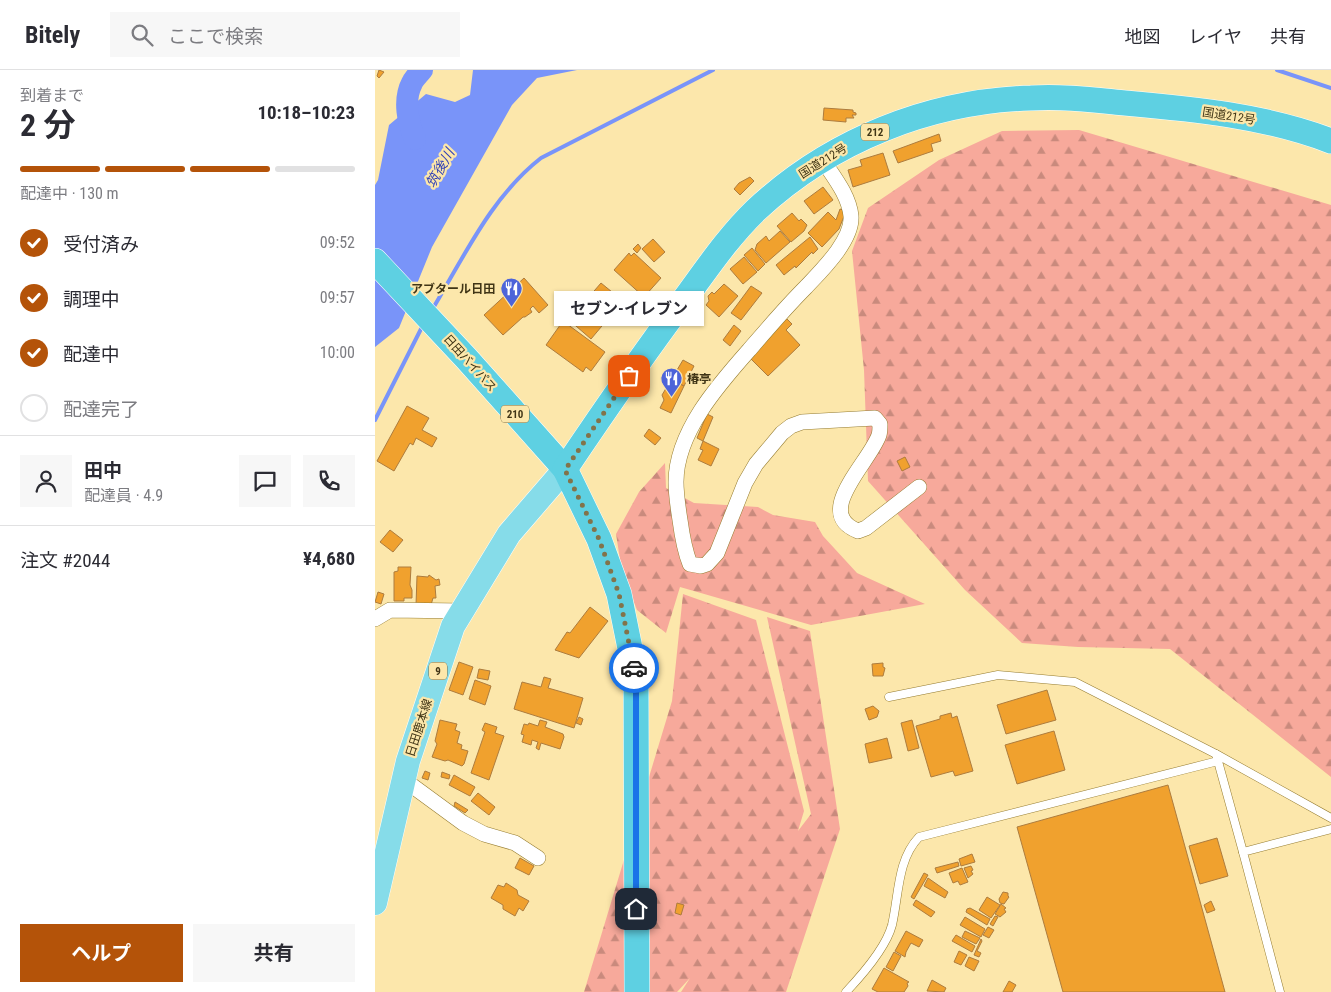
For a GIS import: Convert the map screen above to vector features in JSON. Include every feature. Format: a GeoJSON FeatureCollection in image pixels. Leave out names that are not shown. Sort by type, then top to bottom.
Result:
{"type":"FeatureCollection","features":[{"type":"Feature","properties":{"kind":"highway","name":"国道212号"},"geometry":{"type":"LineString","coordinates":[[565,470],[650,346],[725,244],[781,188],[822,158],[861,138],[900,122],[946,108],[982,101],[1033,97],[1099,100],[1176,108],[1269,122],[1331,141]]}},
{"type":"Feature","properties":{"kind":"highway","name":"日田バイパス"},"geometry":{"type":"LineString","coordinates":[[375,261],[466,358],[565,470],[599,539],[619,594],[636,678],[637,992]]}},
{"type":"Feature","properties":{"kind":"main road","name":"日田鹿本線"},"geometry":{"type":"LineString","coordinates":[[375,903],[381,848],[453,626],[509,534],[565,470]]}},
{"type":"Feature","properties":{"kind":"street"},"geometry":{"type":"LineString","coordinates":[[822,158],[846,198],[851,217],[846,238],[826,267],[778,315],[724,379],[690,429],[679,458],[676,481],[685,550],[690,564],[701,566],[707,564],[717,553],[745,483],[756,464],[782,433],[791,426],[801,422],[875,418],[880,424],[880,434],[870,454],[857,469],[839,505],[843,522],[850,528],[858,531],[866,528],[919,487]]}},
{"type":"Feature","properties":{"kind":"street"},"geometry":{"type":"LineString","coordinates":[[375,619],[390,610],[462,611]]}},
{"type":"Feature","properties":{"kind":"street"},"geometry":{"type":"LineString","coordinates":[[403,779],[463,823],[484,834],[515,843],[538,858]]}},
{"type":"Feature","properties":{"kind":"lane"},"geometry":{"type":"LineString","coordinates":[[889,697],[998,675],[1075,682],[1331,818]]}},
{"type":"Feature","properties":{"kind":"lane"},"geometry":{"type":"LineString","coordinates":[[1217,758],[1280,992]]}},
{"type":"Feature","properties":{"kind":"lane"},"geometry":{"type":"LineString","coordinates":[[846,992],[879,950],[891,926],[905,860],[912,844],[919,837],[1217,758]]}},
{"type":"Feature","properties":{"kind":"lane"},"geometry":{"type":"LineString","coordinates":[[1243,852],[1331,829]]}},
{"type":"Feature","properties":{"kind":"green space"},"geometry":{"type":"Polygon","coordinates":[[[1079,130],[1331,205],[1331,777],[1170,649],[1078,647],[1022,643],[965,590],[868,481],[864,370],[852,251],[868,208],[939,160],[1002,131],[1079,130]]]}},
{"type":"Feature","properties":{"kind":"green space"},"geometry":{"type":"Polygon","coordinates":[[[665,463],[666,488],[694,503],[758,507],[773,515],[815,522],[823,536],[857,573],[925,604],[811,625],[680,587],[666,633],[637,610],[622,572],[616,534],[639,492],[665,463]]]}},
{"type":"Feature","properties":{"kind":"green space"},"geometry":{"type":"Polygon","coordinates":[[[683,594],[756,620],[804,811],[798,831],[811,814],[767,617],[810,631],[840,829],[786,992],[681,992],[690,978],[677,992],[584,992],[672,701],[683,594]]]}},
{"type":"Feature","properties":{"kind":"water","name":"筑後川"},"geometry":{"type":"Polygon","coordinates":[[[473,70],[577,70],[537,78],[512,105],[432,247],[399,328],[375,347],[375,185],[378,180],[389,125],[426,94],[455,102],[470,95],[473,70]]]}},
{"type":"Feature","properties":{"kind":"building"},"geometry":{"type":"Polygon","coordinates":[[[379,70],[384,72],[379,78],[377,76],[379,70]]]}},
{"type":"Feature","properties":{"kind":"building"},"geometry":{"type":"Polygon","coordinates":[[[824,108],[853,110],[856,115],[852,115],[854,118],[846,118],[846,122],[823,120],[824,108]]]}},
{"type":"Feature","properties":{"kind":"building"},"geometry":{"type":"Polygon","coordinates":[[[939,134],[941,141],[931,144],[933,151],[898,163],[893,151],[939,134]]]}},
{"type":"Feature","properties":{"kind":"building"},"geometry":{"type":"Polygon","coordinates":[[[883,153],[890,175],[853,187],[848,170],[862,166],[860,160],[883,153]]]}},
{"type":"Feature","properties":{"kind":"building"},"geometry":{"type":"Polygon","coordinates":[[[750,177],[754,181],[740,195],[734,189],[739,183],[750,177]]]}},
{"type":"Feature","properties":{"kind":"building"},"geometry":{"type":"Polygon","coordinates":[[[823,187],[833,200],[814,214],[804,201],[823,187]]]}},
{"type":"Feature","properties":{"kind":"building"},"geometry":{"type":"Polygon","coordinates":[[[840,209],[846,211],[839,229],[822,247],[808,233],[828,212],[836,220],[840,209]]]}},
{"type":"Feature","properties":{"kind":"building"},"geometry":{"type":"Polygon","coordinates":[[[792,213],[799,221],[801,219],[807,225],[804,231],[791,242],[777,226],[792,213]]]}},
{"type":"Feature","properties":{"kind":"building"},"geometry":{"type":"Polygon","coordinates":[[[780,231],[790,242],[766,263],[755,250],[757,244],[766,236],[769,241],[780,231]]]}},
{"type":"Feature","properties":{"kind":"building"},"geometry":{"type":"Polygon","coordinates":[[[810,237],[818,249],[813,254],[812,252],[796,268],[795,266],[784,275],[776,265],[810,237]]]}},
{"type":"Feature","properties":{"kind":"building"},"geometry":{"type":"Polygon","coordinates":[[[653,239],[665,252],[654,262],[642,249],[653,239]]]}},
{"type":"Feature","properties":{"kind":"building"},"geometry":{"type":"Polygon","coordinates":[[[638,244],[641,248],[637,253],[633,249],[638,244]]]}},
{"type":"Feature","properties":{"kind":"building"},"geometry":{"type":"Polygon","coordinates":[[[752,248],[765,264],[758,271],[744,255],[752,248]]]}},
{"type":"Feature","properties":{"kind":"building"},"geometry":{"type":"Polygon","coordinates":[[[629,253],[631,256],[634,253],[661,278],[644,297],[614,270],[629,253]]]}},
{"type":"Feature","properties":{"kind":"building"},"geometry":{"type":"Polygon","coordinates":[[[744,257],[757,272],[743,284],[730,269],[744,257]]]}},
{"type":"Feature","properties":{"kind":"building","name":"アブタール日田"},"geometry":{"type":"Polygon","coordinates":[[[524,278],[548,305],[539,313],[533,306],[530,309],[532,312],[523,317],[503,335],[484,315],[524,278]]]}},
{"type":"Feature","properties":{"kind":"building"},"geometry":{"type":"Polygon","coordinates":[[[601,283],[623,301],[591,339],[569,320],[601,283]]]}},
{"type":"Feature","properties":{"kind":"building"},"geometry":{"type":"Polygon","coordinates":[[[724,284],[738,296],[719,317],[706,305],[709,301],[708,296],[712,292],[714,294],[724,284]]]}},
{"type":"Feature","properties":{"kind":"building"},"geometry":{"type":"Polygon","coordinates":[[[751,286],[762,293],[741,320],[731,313],[751,286]]]}},
{"type":"Feature","properties":{"kind":"building"},"geometry":{"type":"Polygon","coordinates":[[[786,318],[792,324],[786,330],[800,345],[768,376],[747,355],[786,318]]]}},
{"type":"Feature","properties":{"kind":"building"},"geometry":{"type":"Polygon","coordinates":[[[563,321],[605,352],[591,371],[586,367],[583,372],[546,345],[563,321]]]}},
{"type":"Feature","properties":{"kind":"building"},"geometry":{"type":"Polygon","coordinates":[[[734,325],[741,331],[730,346],[723,340],[734,325]]]}},
{"type":"Feature","properties":{"kind":"building"},"geometry":{"type":"Polygon","coordinates":[[[683,360],[694,366],[684,386],[671,380],[683,360]]]}},
{"type":"Feature","properties":{"kind":"building","name":"椿亭"},"geometry":{"type":"Polygon","coordinates":[[[671,380],[684,386],[671,413],[660,408],[664,400],[662,395],[671,380]]]}},
{"type":"Feature","properties":{"kind":"building"},"geometry":{"type":"Polygon","coordinates":[[[407,406],[429,418],[422,430],[437,438],[432,447],[416,438],[413,445],[410,443],[394,471],[377,461],[407,406]]]}},
{"type":"Feature","properties":{"kind":"building"},"geometry":{"type":"Polygon","coordinates":[[[707,414],[713,417],[703,441],[697,438],[707,414]]]}},
{"type":"Feature","properties":{"kind":"building"},"geometry":{"type":"Polygon","coordinates":[[[649,429],[661,438],[655,445],[644,436],[649,429]]]}},
{"type":"Feature","properties":{"kind":"building"},"geometry":{"type":"Polygon","coordinates":[[[703,441],[719,449],[711,466],[698,460],[703,450],[700,449],[703,441]]]}},
{"type":"Feature","properties":{"kind":"building"},"geometry":{"type":"Polygon","coordinates":[[[905,457],[910,467],[902,471],[897,461],[905,457]]]}},
{"type":"Feature","properties":{"kind":"building"},"geometry":{"type":"Polygon","coordinates":[[[390,530],[403,540],[393,552],[380,542],[390,530]]]}},
{"type":"Feature","properties":{"kind":"building"},"geometry":{"type":"Polygon","coordinates":[[[398,567],[411,567],[410,585],[412,598],[404,598],[404,601],[394,601],[394,572],[398,571],[398,567]]]}},
{"type":"Feature","properties":{"kind":"building"},"geometry":{"type":"Polygon","coordinates":[[[429,575],[436,580],[439,579],[440,585],[435,586],[436,598],[433,598],[431,605],[416,605],[417,576],[428,577],[429,575]]]}},
{"type":"Feature","properties":{"kind":"building"},"geometry":{"type":"Polygon","coordinates":[[[378,592],[384,594],[381,604],[375,602],[378,592]]]}},
{"type":"Feature","properties":{"kind":"building"},"geometry":{"type":"Polygon","coordinates":[[[590,607],[608,621],[579,658],[555,650],[567,632],[570,633],[590,607]]]}},
{"type":"Feature","properties":{"kind":"building"},"geometry":{"type":"Polygon","coordinates":[[[459,662],[473,667],[463,695],[449,690],[459,662]]]}},
{"type":"Feature","properties":{"kind":"building"},"geometry":{"type":"Polygon","coordinates":[[[883,663],[885,668],[883,676],[873,676],[872,664],[883,663]]]}},
{"type":"Feature","properties":{"kind":"building"},"geometry":{"type":"Polygon","coordinates":[[[479,669],[490,671],[488,680],[477,678],[479,669]]]}},
{"type":"Feature","properties":{"kind":"building"},"geometry":{"type":"Polygon","coordinates":[[[544,677],[551,679],[548,688],[583,698],[574,728],[514,709],[522,682],[541,687],[544,677]]]}},
{"type":"Feature","properties":{"kind":"building"},"geometry":{"type":"Polygon","coordinates":[[[475,680],[491,686],[485,705],[469,699],[475,680]]]}},
{"type":"Feature","properties":{"kind":"building"},"geometry":{"type":"Polygon","coordinates":[[[1047,690],[1056,720],[1006,734],[997,705],[1047,690]]]}},
{"type":"Feature","properties":{"kind":"building"},"geometry":{"type":"Polygon","coordinates":[[[873,706],[879,711],[877,717],[869,720],[865,709],[873,706]]]}},
{"type":"Feature","properties":{"kind":"building"},"geometry":{"type":"Polygon","coordinates":[[[951,713],[952,718],[957,716],[973,771],[955,776],[953,771],[931,777],[916,726],[940,719],[940,716],[951,713]]]}},
{"type":"Feature","properties":{"kind":"building"},"geometry":{"type":"Polygon","coordinates":[[[579,717],[583,719],[581,725],[576,723],[579,717]]]}},
{"type":"Feature","properties":{"kind":"building"},"geometry":{"type":"Polygon","coordinates":[[[440,720],[457,724],[455,730],[460,732],[457,743],[462,745],[461,749],[468,751],[462,766],[448,760],[445,761],[432,757],[437,744],[435,741],[440,720]]]}},
{"type":"Feature","properties":{"kind":"building"},"geometry":{"type":"Polygon","coordinates":[[[540,720],[547,722],[545,727],[563,734],[564,737],[560,749],[541,743],[539,750],[536,748],[538,742],[532,740],[531,745],[522,742],[524,735],[521,734],[524,724],[528,725],[529,723],[538,726],[540,720]]]}},
{"type":"Feature","properties":{"kind":"building"},"geometry":{"type":"Polygon","coordinates":[[[912,720],[919,748],[908,751],[901,723],[912,720]]]}},
{"type":"Feature","properties":{"kind":"building"},"geometry":{"type":"Polygon","coordinates":[[[485,723],[497,727],[495,733],[504,736],[489,780],[471,773],[485,732],[482,730],[485,723]]]}},
{"type":"Feature","properties":{"kind":"building"},"geometry":{"type":"Polygon","coordinates":[[[1054,731],[1065,770],[1017,784],[1005,745],[1054,731]]]}},
{"type":"Feature","properties":{"kind":"building"},"geometry":{"type":"Polygon","coordinates":[[[887,738],[892,758],[869,763],[865,744],[887,738]]]}},
{"type":"Feature","properties":{"kind":"building"},"geometry":{"type":"Polygon","coordinates":[[[425,771],[430,773],[428,780],[422,778],[425,771]]]}},
{"type":"Feature","properties":{"kind":"building"},"geometry":{"type":"Polygon","coordinates":[[[442,772],[450,775],[449,779],[441,777],[442,772]]]}},
{"type":"Feature","properties":{"kind":"building"},"geometry":{"type":"Polygon","coordinates":[[[454,775],[475,787],[470,796],[449,785],[454,775]]]}},
{"type":"Feature","properties":{"kind":"building"},"geometry":{"type":"Polygon","coordinates":[[[1168,785],[1225,992],[1063,992],[1017,827],[1168,785]]]}},
{"type":"Feature","properties":{"kind":"building"},"geometry":{"type":"Polygon","coordinates":[[[478,793],[495,807],[489,815],[471,801],[478,793]]]}},
{"type":"Feature","properties":{"kind":"building"},"geometry":{"type":"Polygon","coordinates":[[[455,802],[468,810],[465,813],[454,806],[455,802]]]}},
{"type":"Feature","properties":{"kind":"building"},"geometry":{"type":"Polygon","coordinates":[[[1217,838],[1228,876],[1200,884],[1189,846],[1217,838]]]}},
{"type":"Feature","properties":{"kind":"building"},"geometry":{"type":"Polygon","coordinates":[[[972,854],[975,862],[961,866],[959,859],[972,854]]]}},
{"type":"Feature","properties":{"kind":"building"},"geometry":{"type":"Polygon","coordinates":[[[520,858],[534,866],[529,875],[515,868],[520,858]]]}},
{"type":"Feature","properties":{"kind":"building"},"geometry":{"type":"Polygon","coordinates":[[[958,862],[959,866],[937,873],[935,868],[958,862]]]}},
{"type":"Feature","properties":{"kind":"building"},"geometry":{"type":"Polygon","coordinates":[[[971,866],[973,874],[968,878],[964,868],[971,866]]]}},
{"type":"Feature","properties":{"kind":"building"},"geometry":{"type":"Polygon","coordinates":[[[962,868],[968,882],[960,885],[958,881],[953,883],[949,873],[962,868]]]}},
{"type":"Feature","properties":{"kind":"building"},"geometry":{"type":"Polygon","coordinates":[[[924,873],[928,875],[914,899],[911,897],[924,873]]]}},
{"type":"Feature","properties":{"kind":"building"},"geometry":{"type":"Polygon","coordinates":[[[928,878],[948,892],[945,898],[924,886],[928,878]]]}},
{"type":"Feature","properties":{"kind":"building"},"geometry":{"type":"Polygon","coordinates":[[[506,883],[517,890],[518,895],[529,901],[523,911],[519,908],[515,916],[503,909],[503,905],[491,898],[498,885],[504,887],[506,883]]]}},
{"type":"Feature","properties":{"kind":"building"},"geometry":{"type":"Polygon","coordinates":[[[1003,892],[1008,893],[1009,897],[1004,904],[1000,903],[999,899],[1003,892]]]}},
{"type":"Feature","properties":{"kind":"building"},"geometry":{"type":"Polygon","coordinates":[[[987,897],[1000,905],[991,918],[979,910],[987,897]]]}},
{"type":"Feature","properties":{"kind":"building"},"geometry":{"type":"Polygon","coordinates":[[[916,900],[935,912],[931,917],[913,905],[916,900]]]}},
{"type":"Feature","properties":{"kind":"building"},"geometry":{"type":"Polygon","coordinates":[[[1211,901],[1215,910],[1207,913],[1204,905],[1211,901]]]}},
{"type":"Feature","properties":{"kind":"building"},"geometry":{"type":"Polygon","coordinates":[[[677,903],[684,905],[681,915],[675,913],[677,903]]]}},
{"type":"Feature","properties":{"kind":"building"},"geometry":{"type":"Polygon","coordinates":[[[1001,904],[1006,908],[1004,909],[1006,912],[1000,917],[995,914],[1001,904]]]}},
{"type":"Feature","properties":{"kind":"building"},"geometry":{"type":"Polygon","coordinates":[[[970,908],[990,919],[987,925],[966,912],[970,908]]]}},
{"type":"Feature","properties":{"kind":"building"},"geometry":{"type":"Polygon","coordinates":[[[995,916],[998,917],[993,926],[990,924],[995,916]]]}},
{"type":"Feature","properties":{"kind":"building"},"geometry":{"type":"Polygon","coordinates":[[[965,917],[985,929],[981,937],[960,925],[965,917]]]}},
{"type":"Feature","properties":{"kind":"building"},"geometry":{"type":"Polygon","coordinates":[[[988,927],[994,930],[989,938],[983,935],[988,927]]]}},
{"type":"Feature","properties":{"kind":"building"},"geometry":{"type":"Polygon","coordinates":[[[906,931],[923,940],[919,947],[911,943],[905,957],[895,951],[906,931]]]}},
{"type":"Feature","properties":{"kind":"building"},"geometry":{"type":"Polygon","coordinates":[[[965,931],[980,938],[976,944],[962,937],[965,931]]]}},
{"type":"Feature","properties":{"kind":"building"},"geometry":{"type":"Polygon","coordinates":[[[956,935],[975,946],[972,952],[952,941],[956,935]]]}},
{"type":"Feature","properties":{"kind":"building"},"geometry":{"type":"Polygon","coordinates":[[[981,939],[982,941],[977,951],[981,953],[979,957],[974,955],[981,939]]]}},
{"type":"Feature","properties":{"kind":"building"},"geometry":{"type":"Polygon","coordinates":[[[959,951],[967,955],[961,965],[954,962],[959,951]]]}},
{"type":"Feature","properties":{"kind":"building"},"geometry":{"type":"Polygon","coordinates":[[[894,952],[901,956],[893,971],[886,967],[894,952]]]}},
{"type":"Feature","properties":{"kind":"building"},"geometry":{"type":"Polygon","coordinates":[[[969,957],[979,961],[974,971],[965,966],[969,957]]]}},
{"type":"Feature","properties":{"kind":"building"},"geometry":{"type":"Polygon","coordinates":[[[884,968],[909,982],[904,992],[878,992],[872,989],[884,968]]]}},
{"type":"Feature","properties":{"kind":"building"},"geometry":{"type":"Polygon","coordinates":[[[932,980],[946,988],[944,992],[927,991],[932,980]]]}},
{"type":"Feature","properties":{"kind":"building"},"geometry":{"type":"Polygon","coordinates":[[[1009,981],[1016,985],[1012,992],[1003,992],[1009,981]]]}},
{"type":"Feature","properties":{"kind":"waterway"},"geometry":{"type":"LineString","coordinates":[[415,139],[410,126],[407,104],[409,90],[413,81],[422,70]]}},
{"type":"Feature","properties":{"kind":"waterway"},"geometry":{"type":"LineString","coordinates":[[432,310],[467,249],[493,209],[507,191],[541,158],[713,70]]}},
{"type":"Feature","properties":{"kind":"waterway"},"geometry":{"type":"LineString","coordinates":[[1277,70],[1331,88]]}},
{"type":"Feature","properties":{"kind":"waterway"},"geometry":{"type":"LineString","coordinates":[[375,420],[423,325]]}},
{"type":"Feature","properties":{"kind":"way so far"},"geometry":{"type":"LineString","coordinates":[[629,376],[565,470],[599,539],[619,594],[634,668]]}},
{"type":"Feature","properties":{"kind":"place","name":"アブタール日田"},"geometry":{"type":"Point","coordinates":[511,308]}},
{"type":"Feature","properties":{"kind":"place","name":"セブン-イレブン"},"geometry":{"type":"Point","coordinates":[629,376]}},
{"type":"Feature","properties":{"kind":"place","name":"椿亭"},"geometry":{"type":"Point","coordinates":[671,398]}},
{"type":"Feature","properties":{"kind":"route"},"geometry":{"type":"LineString","coordinates":[[634,668],[636,678],[636,909]]}}]}
